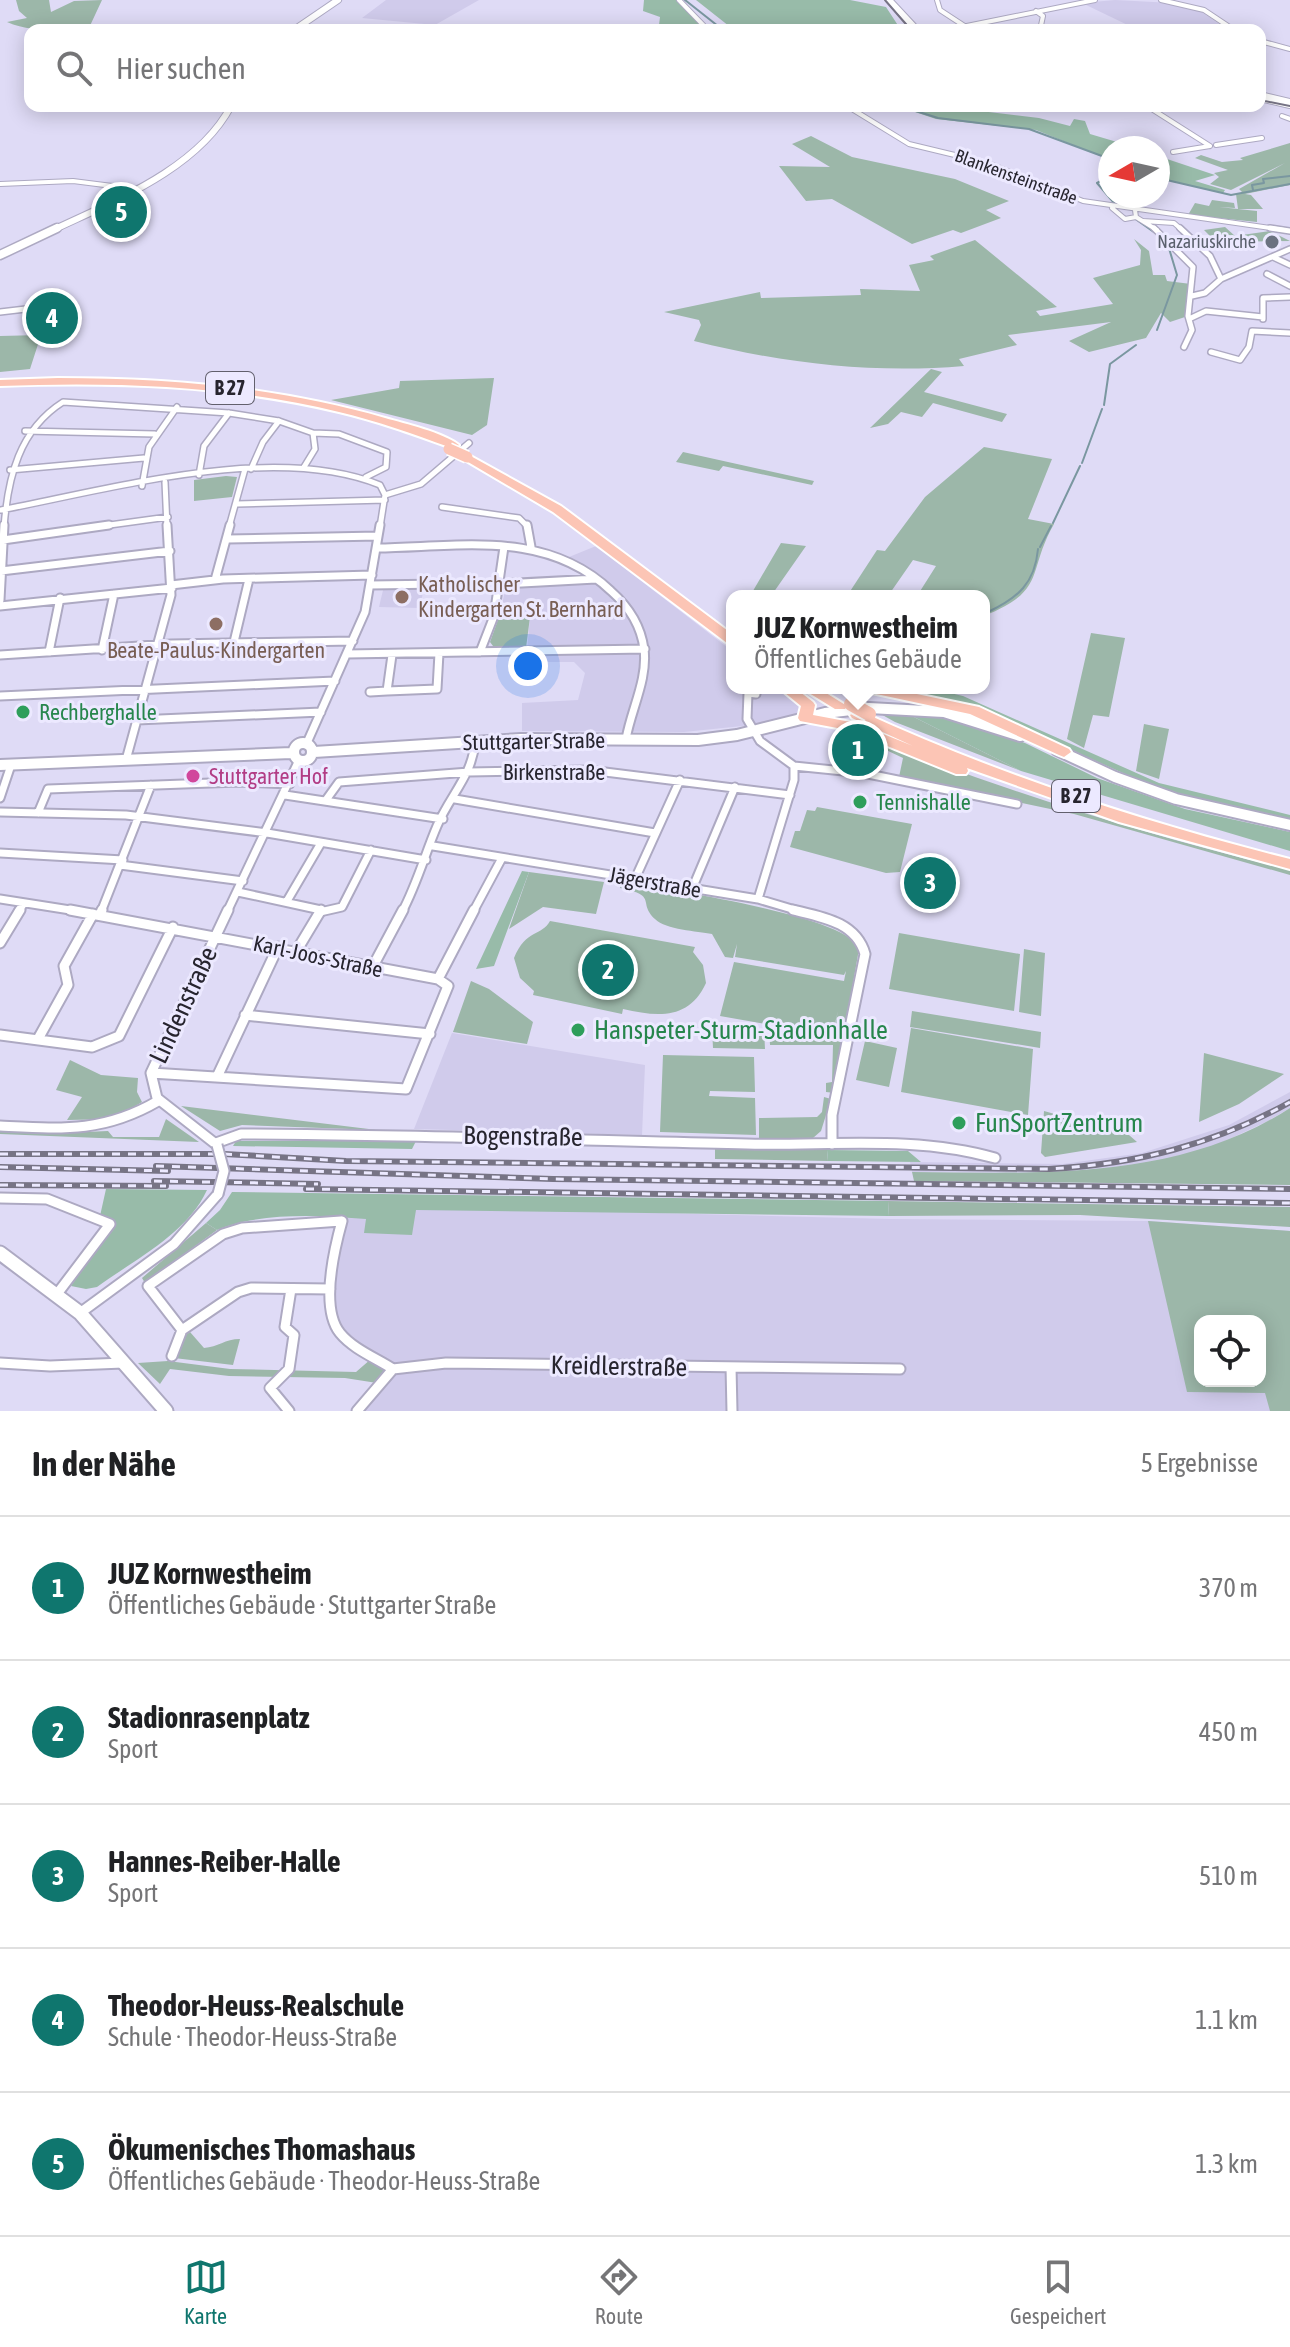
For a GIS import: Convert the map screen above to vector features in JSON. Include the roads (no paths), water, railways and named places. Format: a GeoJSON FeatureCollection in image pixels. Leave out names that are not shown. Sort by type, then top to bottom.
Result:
{"type":"FeatureCollection","features":[{"type":"Feature","properties":{"kind":"highway","name":"B 27"},"geometry":{"type":"LineString","coordinates":[[0,385],[127,384],[247,394],[346,414],[452,451],[469,451],[563,506],[726,628]]}},
{"type":"Feature","properties":{"kind":"highway","name":"B 27"},"geometry":{"type":"LineString","coordinates":[[469,451],[557,509],[726,636]]}},
{"type":"Feature","properties":{"kind":"highway"},"geometry":{"type":"LineString","coordinates":[[692,610],[701,622],[726,642]]}},
{"type":"Feature","properties":{"kind":"highway"},"geometry":{"type":"LineString","coordinates":[[794,694],[808,705],[805,718]]}},
{"type":"Feature","properties":{"kind":"highway","name":"B 27"},"geometry":{"type":"LineString","coordinates":[[820,694],[961,762],[1075,803],[1290,864]]}},
{"type":"Feature","properties":{"kind":"highway","name":"B 27"},"geometry":{"type":"LineString","coordinates":[[829,694],[852,710],[1041,785],[1290,855]]}},
{"type":"Feature","properties":{"kind":"highway","name":"B 27"},"geometry":{"type":"LineString","coordinates":[[900,694],[974,710],[1064,752]]}},
{"type":"Feature","properties":{"kind":"highway","name":"B 27"},"geometry":{"type":"LineString","coordinates":[[805,718],[851,726],[955,769],[1060,802],[1075,803]]}},
{"type":"Feature","properties":{"kind":"main road"},"geometry":{"type":"LineString","coordinates":[[303,24],[338,0]]}},
{"type":"Feature","properties":{"kind":"main road"},"geometry":{"type":"LineString","coordinates":[[889,0],[911,24]]}},
{"type":"Feature","properties":{"kind":"main road"},"geometry":{"type":"LineString","coordinates":[[1266,97],[1290,103]]}},
{"type":"Feature","properties":{"kind":"main road"},"geometry":{"type":"LineString","coordinates":[[0,255],[93,211],[128,188],[166,170],[220,129],[228,112]]}},
{"type":"Feature","properties":{"kind":"main road","name":"Stuttgarter Straße"},"geometry":{"type":"LineString","coordinates":[[6,765],[309,758],[310,749],[475,741],[698,740],[852,710],[925,709],[971,719],[1018,735]]}},
{"type":"Feature","properties":{"kind":"main road"},"geometry":{"type":"LineString","coordinates":[[1018,735],[1064,752],[1115,777],[1176,799],[1290,827]]}},
{"type":"Feature","properties":{"kind":"main road"},"geometry":{"type":"LineString","coordinates":[[1018,735],[1162,798],[1217,814],[1290,827]]}},
{"type":"Feature","properties":{"kind":"main road"},"geometry":{"type":"LineString","coordinates":[[0,1253],[80,1313],[166,1411]]}},
{"type":"Feature","properties":{"kind":"street"},"geometry":{"type":"LineString","coordinates":[[679,0],[702,24]]}},
{"type":"Feature","properties":{"kind":"street"},"geometry":{"type":"LineString","coordinates":[[937,0],[942,12],[962,24]]}},
{"type":"Feature","properties":{"kind":"street"},"geometry":{"type":"LineString","coordinates":[[980,24],[1095,0]]}},
{"type":"Feature","properties":{"kind":"street"},"geometry":{"type":"LineString","coordinates":[[1161,0],[1204,10],[1225,24]]}},
{"type":"Feature","properties":{"kind":"street"},"geometry":{"type":"LineString","coordinates":[[1036,11],[1043,16],[1041,24]]}},
{"type":"Feature","properties":{"kind":"street"},"geometry":{"type":"LineString","coordinates":[[1266,45],[1290,51]]}},
{"type":"Feature","properties":{"kind":"street","name":"Blankensteinstraße"},"geometry":{"type":"LineString","coordinates":[[857,112],[909,144],[988,163],[1059,193],[1098,204]]}},
{"type":"Feature","properties":{"kind":"street"},"geometry":{"type":"LineString","coordinates":[[1157,112],[1213,145]]}},
{"type":"Feature","properties":{"kind":"street"},"geometry":{"type":"LineString","coordinates":[[1282,116],[1290,119]]}},
{"type":"Feature","properties":{"kind":"street"},"geometry":{"type":"LineString","coordinates":[[1173,152],[1262,138]]}},
{"type":"Feature","properties":{"kind":"street"},"geometry":{"type":"LineString","coordinates":[[0,184],[73,181],[128,188]]}},
{"type":"Feature","properties":{"kind":"street"},"geometry":{"type":"LineString","coordinates":[[1112,208],[1125,219],[1137,216],[1174,223],[1210,256],[1221,279]]}},
{"type":"Feature","properties":{"kind":"street","name":"Blankensteinstraße"},"geometry":{"type":"LineString","coordinates":[[1112,208],[1137,216],[1237,220],[1290,233]]}},
{"type":"Feature","properties":{"kind":"street"},"geometry":{"type":"LineString","coordinates":[[1137,216],[1162,233],[1193,267],[1189,319],[1191,337],[1184,347]]}},
{"type":"Feature","properties":{"kind":"street"},"geometry":{"type":"LineString","coordinates":[[1192,296],[1205,293],[1221,279],[1273,257],[1290,246]]}},
{"type":"Feature","properties":{"kind":"street"},"geometry":{"type":"LineString","coordinates":[[1273,257],[1290,265]]}},
{"type":"Feature","properties":{"kind":"street"},"geometry":{"type":"LineString","coordinates":[[1267,274],[1290,286]]}},
{"type":"Feature","properties":{"kind":"street"},"geometry":{"type":"LineString","coordinates":[[1263,329],[1263,298],[1290,297]]}},
{"type":"Feature","properties":{"kind":"street"},"geometry":{"type":"LineString","coordinates":[[0,312],[68,304]]}},
{"type":"Feature","properties":{"kind":"street"},"geometry":{"type":"LineString","coordinates":[[1189,319],[1206,311],[1263,317]]}},
{"type":"Feature","properties":{"kind":"street"},"geometry":{"type":"LineString","coordinates":[[1211,352],[1240,360],[1249,347],[1252,331],[1263,329],[1290,333]]}},
{"type":"Feature","properties":{"kind":"street"},"geometry":{"type":"LineString","coordinates":[[0,612],[2,509],[16,444],[25,431],[56,405],[177,407],[279,421],[313,433],[339,434],[384,450],[388,455],[386,467],[366,477]]}},
{"type":"Feature","properties":{"kind":"street"},"geometry":{"type":"LineString","coordinates":[[142,486],[144,458],[155,434],[177,407]]}},
{"type":"Feature","properties":{"kind":"street"},"geometry":{"type":"LineString","coordinates":[[199,475],[204,446],[229,413]]}},
{"type":"Feature","properties":{"kind":"street"},"geometry":{"type":"LineString","coordinates":[[215,580],[248,469],[279,421]]}},
{"type":"Feature","properties":{"kind":"street"},"geometry":{"type":"LineString","coordinates":[[25,431],[155,434]]}},
{"type":"Feature","properties":{"kind":"street"},"geometry":{"type":"LineString","coordinates":[[304,467],[315,449],[313,433]]}},
{"type":"Feature","properties":{"kind":"street"},"geometry":{"type":"LineString","coordinates":[[237,504],[385,498],[414,488],[452,451]]}},
{"type":"Feature","properties":{"kind":"street"},"geometry":{"type":"LineString","coordinates":[[10,470],[144,458]]}},
{"type":"Feature","properties":{"kind":"street"},"geometry":{"type":"LineString","coordinates":[[2,509],[248,469],[304,467],[366,477],[380,485],[385,498],[365,612],[321,712],[310,749]]}},
{"type":"Feature","properties":{"kind":"street"},"geometry":{"type":"LineString","coordinates":[[126,760],[172,587],[165,482]]}},
{"type":"Feature","properties":{"kind":"street"},"geometry":{"type":"LineString","coordinates":[[442,507],[519,518],[527,524],[531,547]]}},
{"type":"Feature","properties":{"kind":"street"},"geometry":{"type":"LineString","coordinates":[[3,540],[168,517]]}},
{"type":"Feature","properties":{"kind":"street"},"geometry":{"type":"LineString","coordinates":[[228,539],[378,536]]}},
{"type":"Feature","properties":{"kind":"street"},"geometry":{"type":"LineString","coordinates":[[480,652],[501,584],[504,547]]}},
{"type":"Feature","properties":{"kind":"street"},"geometry":{"type":"LineString","coordinates":[[377,548],[531,547],[564,555],[596,579],[637,620],[645,649],[626,739]]}},
{"type":"Feature","properties":{"kind":"street"},"geometry":{"type":"LineString","coordinates":[[1,571],[170,551]]}},
{"type":"Feature","properties":{"kind":"street"},"geometry":{"type":"LineString","coordinates":[[0,602],[114,594],[215,580],[372,575]]}},
{"type":"Feature","properties":{"kind":"street"},"geometry":{"type":"LineString","coordinates":[[234,642],[249,579]]}},
{"type":"Feature","properties":{"kind":"street"},"geometry":{"type":"LineString","coordinates":[[501,584],[596,579]]}},
{"type":"Feature","properties":{"kind":"street"},"geometry":{"type":"LineString","coordinates":[[370,585],[444,584]]}},
{"type":"Feature","properties":{"kind":"street"},"geometry":{"type":"LineString","coordinates":[[102,650],[114,594]]}},
{"type":"Feature","properties":{"kind":"street"},"geometry":{"type":"LineString","coordinates":[[49,652],[60,598]]}},
{"type":"Feature","properties":{"kind":"street"},"geometry":{"type":"LineString","coordinates":[[0,655],[234,642],[353,641]]}},
{"type":"Feature","properties":{"kind":"street"},"geometry":{"type":"LineString","coordinates":[[347,654],[645,649]]}},
{"type":"Feature","properties":{"kind":"street"},"geometry":{"type":"LineString","coordinates":[[370,692],[437,689],[439,653]]}},
{"type":"Feature","properties":{"kind":"street"},"geometry":{"type":"LineString","coordinates":[[387,691],[392,655]]}},
{"type":"Feature","properties":{"kind":"street"},"geometry":{"type":"LineString","coordinates":[[0,696],[335,681]]}},
{"type":"Feature","properties":{"kind":"street"},"geometry":{"type":"LineString","coordinates":[[748,694],[746,713],[754,731],[770,752],[794,766],[863,773],[1017,804]]}},
{"type":"Feature","properties":{"kind":"street"},"geometry":{"type":"LineString","coordinates":[[137,720],[321,712]]}},
{"type":"Feature","properties":{"kind":"street"},"geometry":{"type":"LineString","coordinates":[[372,968],[426,867],[443,819],[469,772],[475,741]]}},
{"type":"Feature","properties":{"kind":"street","name":"Lindenstraße"},"geometry":{"type":"LineString","coordinates":[[158,1101],[151,1087],[151,1073],[290,784],[295,756]]}},
{"type":"Feature","properties":{"kind":"street"},"geometry":{"type":"LineString","coordinates":[[0,798],[6,765]]}},
{"type":"Feature","properties":{"kind":"street"},"geometry":{"type":"LineString","coordinates":[[758,899],[790,795],[794,766]]}},
{"type":"Feature","properties":{"kind":"street","name":"Birkenstraße"},"geometry":{"type":"LineString","coordinates":[[326,800],[339,782],[469,772],[589,770],[790,795]]}},
{"type":"Feature","properties":{"kind":"street"},"geometry":{"type":"LineString","coordinates":[[635,879],[680,780]]}},
{"type":"Feature","properties":{"kind":"street"},"geometry":{"type":"LineString","coordinates":[[38,813],[48,789],[256,782],[290,784]]}},
{"type":"Feature","properties":{"kind":"street"},"geometry":{"type":"LineString","coordinates":[[38,1039],[68,985],[64,966],[96,914],[121,862],[151,785]]}},
{"type":"Feature","properties":{"kind":"street"},"geometry":{"type":"LineString","coordinates":[[692,889],[735,787]]}},
{"type":"Feature","properties":{"kind":"street"},"geometry":{"type":"LineString","coordinates":[[285,795],[443,819]]}},
{"type":"Feature","properties":{"kind":"street"},"geometry":{"type":"LineString","coordinates":[[455,799],[655,833]]}},
{"type":"Feature","properties":{"kind":"street"},"geometry":{"type":"LineString","coordinates":[[0,812],[140,818],[267,833],[426,860]]}},
{"type":"Feature","properties":{"kind":"street"},"geometry":{"type":"LineString","coordinates":[[287,901],[321,843]]}},
{"type":"Feature","properties":{"kind":"street","name":"Jägerstraße"},"geometry":{"type":"LineString","coordinates":[[433,846],[758,899],[778,909],[853,927],[865,943],[832,1115],[832,1144]]}},
{"type":"Feature","properties":{"kind":"street"},"geometry":{"type":"LineString","coordinates":[[238,892],[321,910],[342,907],[371,850]]}},
{"type":"Feature","properties":{"kind":"street"},"geometry":{"type":"LineString","coordinates":[[0,853],[121,862],[243,881]]}},
{"type":"Feature","properties":{"kind":"street"},"geometry":{"type":"LineString","coordinates":[[151,1073],[406,1089],[448,991],[442,981],[502,858]]}},
{"type":"Feature","properties":{"kind":"street","name":"Karl-Joos-Straße"},"geometry":{"type":"LineString","coordinates":[[0,899],[297,950],[442,981]]}},
{"type":"Feature","properties":{"kind":"street"},"geometry":{"type":"LineString","coordinates":[[0,943],[24,903]]}},
{"type":"Feature","properties":{"kind":"street"},"geometry":{"type":"LineString","coordinates":[[297,950],[321,910]]}},
{"type":"Feature","properties":{"kind":"street"},"geometry":{"type":"LineString","coordinates":[[0,1035],[92,1047],[119,1036],[173,927]]}},
{"type":"Feature","properties":{"kind":"street"},"geometry":{"type":"LineString","coordinates":[[217,1077],[278,947]]}},
{"type":"Feature","properties":{"kind":"street"},"geometry":{"type":"LineString","coordinates":[[245,1015],[430,1034]]}},
{"type":"Feature","properties":{"kind":"street"},"geometry":{"type":"LineString","coordinates":[[0,1126],[107,1127],[158,1101],[207,1132],[216,1144],[224,1171],[218,1194],[198,1221],[80,1313]]}},
{"type":"Feature","properties":{"kind":"street","name":"Bogenstraße"},"geometry":{"type":"LineString","coordinates":[[216,1144],[241,1134],[288,1134],[906,1145],[980,1152],[995,1158]]}},
{"type":"Feature","properties":{"kind":"street"},"geometry":{"type":"LineString","coordinates":[[0,1198],[47,1199],[110,1224],[57,1294]]}},
{"type":"Feature","properties":{"kind":"street"},"geometry":{"type":"LineString","coordinates":[[182,1330],[148,1286],[223,1234],[242,1228],[343,1222],[330,1289],[328,1309],[332,1324],[346,1339],[393,1369],[357,1411]]}},
{"type":"Feature","properties":{"kind":"street"},"geometry":{"type":"LineString","coordinates":[[172,1356],[182,1330],[238,1292],[251,1288],[330,1289]]}},
{"type":"Feature","properties":{"kind":"street"},"geometry":{"type":"LineString","coordinates":[[289,1411],[270,1388],[289,1369],[294,1335],[285,1327],[291,1289]]}},
{"type":"Feature","properties":{"kind":"street"},"geometry":{"type":"LineString","coordinates":[[0,1363],[50,1366],[123,1363]]}},
{"type":"Feature","properties":{"kind":"street","name":"Kreidlerstraße"},"geometry":{"type":"LineString","coordinates":[[393,1369],[446,1363],[900,1369]]}},
{"type":"Feature","properties":{"kind":"street"},"geometry":{"type":"LineString","coordinates":[[731,1367],[732,1411]]}},
{"type":"Feature","properties":{"kind":"waterway"},"geometry":{"type":"LineString","coordinates":[[685,0],[715,24]]}},
{"type":"Feature","properties":{"kind":"waterway"},"geometry":{"type":"LineString","coordinates":[[919,112],[938,118],[1029,129],[1098,155]]}},
{"type":"Feature","properties":{"kind":"waterway"},"geometry":{"type":"LineString","coordinates":[[1253,190],[1252,185],[1264,183],[1263,179],[1290,176]]}},
{"type":"Feature","properties":{"kind":"waterway"},"geometry":{"type":"LineString","coordinates":[[1170,181],[1231,195],[1290,184]]}},
{"type":"Feature","properties":{"kind":"waterway"},"geometry":{"type":"LineString","coordinates":[[1134,218],[1158,235]]}},
{"type":"Feature","properties":{"kind":"waterway"},"geometry":{"type":"LineString","coordinates":[[1157,330],[1177,275],[1168,245]]}},
{"type":"Feature","properties":{"kind":"waterway"},"geometry":{"type":"LineString","coordinates":[[1104,405],[1110,364],[1136,345]]}},
{"type":"Feature","properties":{"kind":"waterway"},"geometry":{"type":"LineString","coordinates":[[1082,463],[1102,409]]}},
{"type":"Feature","properties":{"kind":"waterway"},"geometry":{"type":"LineString","coordinates":[[1053,523],[1080,466]]}},
{"type":"Feature","properties":{"kind":"waterway"},"geometry":{"type":"LineString","coordinates":[[1040,547],[1051,526]]}},
{"type":"Feature","properties":{"kind":"waterway"},"geometry":{"type":"LineString","coordinates":[[990,611],[1023,588],[1033,571],[1038,549]]}},
{"type":"Feature","properties":{"kind":"tram line"},"geometry":{"type":"LineString","coordinates":[[885,0],[906,24]]}},
{"type":"Feature","properties":{"kind":"tram line"},"geometry":{"type":"LineString","coordinates":[[1266,101],[1290,106]]}},
{"type":"Feature","properties":{"kind":"railway"},"geometry":{"type":"LineString","coordinates":[[0,1154],[224,1154],[346,1161],[1049,1169],[1113,1162],[1174,1150],[1233,1130],[1290,1102]]}},
{"type":"Feature","properties":{"kind":"railway"},"geometry":{"type":"LineString","coordinates":[[156,1166],[553,1179],[1290,1189]]}},
{"type":"Feature","properties":{"kind":"railway"},"geometry":{"type":"LineString","coordinates":[[0,1167],[168,1171]]}},
{"type":"Feature","properties":{"kind":"railway"},"geometry":{"type":"LineString","coordinates":[[154,1181],[318,1184]]}},
{"type":"Feature","properties":{"kind":"railway"},"geometry":{"type":"LineString","coordinates":[[0,1185],[166,1186]]}},
{"type":"Feature","properties":{"kind":"railway"},"geometry":{"type":"LineString","coordinates":[[306,1189],[1290,1203]]}},
{"type":"Feature","properties":{"kind":"place","name":"Ökumenisches Thomashaus"},"geometry":{"type":"Point","coordinates":[121,212]}},
{"type":"Feature","properties":{"kind":"place","name":"Nazariuskirche"},"geometry":{"type":"Point","coordinates":[1272,242]}},
{"type":"Feature","properties":{"kind":"place","name":"Theodor-Heuss-Realschule"},"geometry":{"type":"Point","coordinates":[52,318]}},
{"type":"Feature","properties":{"kind":"place","name":"Katholischer Kindergarten St. Bernhard"},"geometry":{"type":"Point","coordinates":[402,597]}},
{"type":"Feature","properties":{"kind":"place","name":"Beate-Paulus-Kindergarten"},"geometry":{"type":"Point","coordinates":[216,624]}},
{"type":"Feature","properties":{"kind":"place","name":"Rechberghalle"},"geometry":{"type":"Point","coordinates":[23,712]}},
{"type":"Feature","properties":{"kind":"place","name":"JUZ Kornwestheim"},"geometry":{"type":"Point","coordinates":[858,750]}},
{"type":"Feature","properties":{"kind":"place","name":"Stuttgarter Hof"},"geometry":{"type":"Point","coordinates":[193,776]}},
{"type":"Feature","properties":{"kind":"place","name":"Tennishalle"},"geometry":{"type":"Point","coordinates":[860,802]}},
{"type":"Feature","properties":{"kind":"place","name":"Hannes-Reiber-Halle"},"geometry":{"type":"Point","coordinates":[930,883]}},
{"type":"Feature","properties":{"kind":"place","name":"Stadionrasenplatz"},"geometry":{"type":"Point","coordinates":[608,970]}},
{"type":"Feature","properties":{"kind":"place","name":"Hanspeter-Sturm-Stadionhalle"},"geometry":{"type":"Point","coordinates":[578,1030]}},
{"type":"Feature","properties":{"kind":"place","name":"FunSportZentrum"},"geometry":{"type":"Point","coordinates":[959,1123]}}]}
